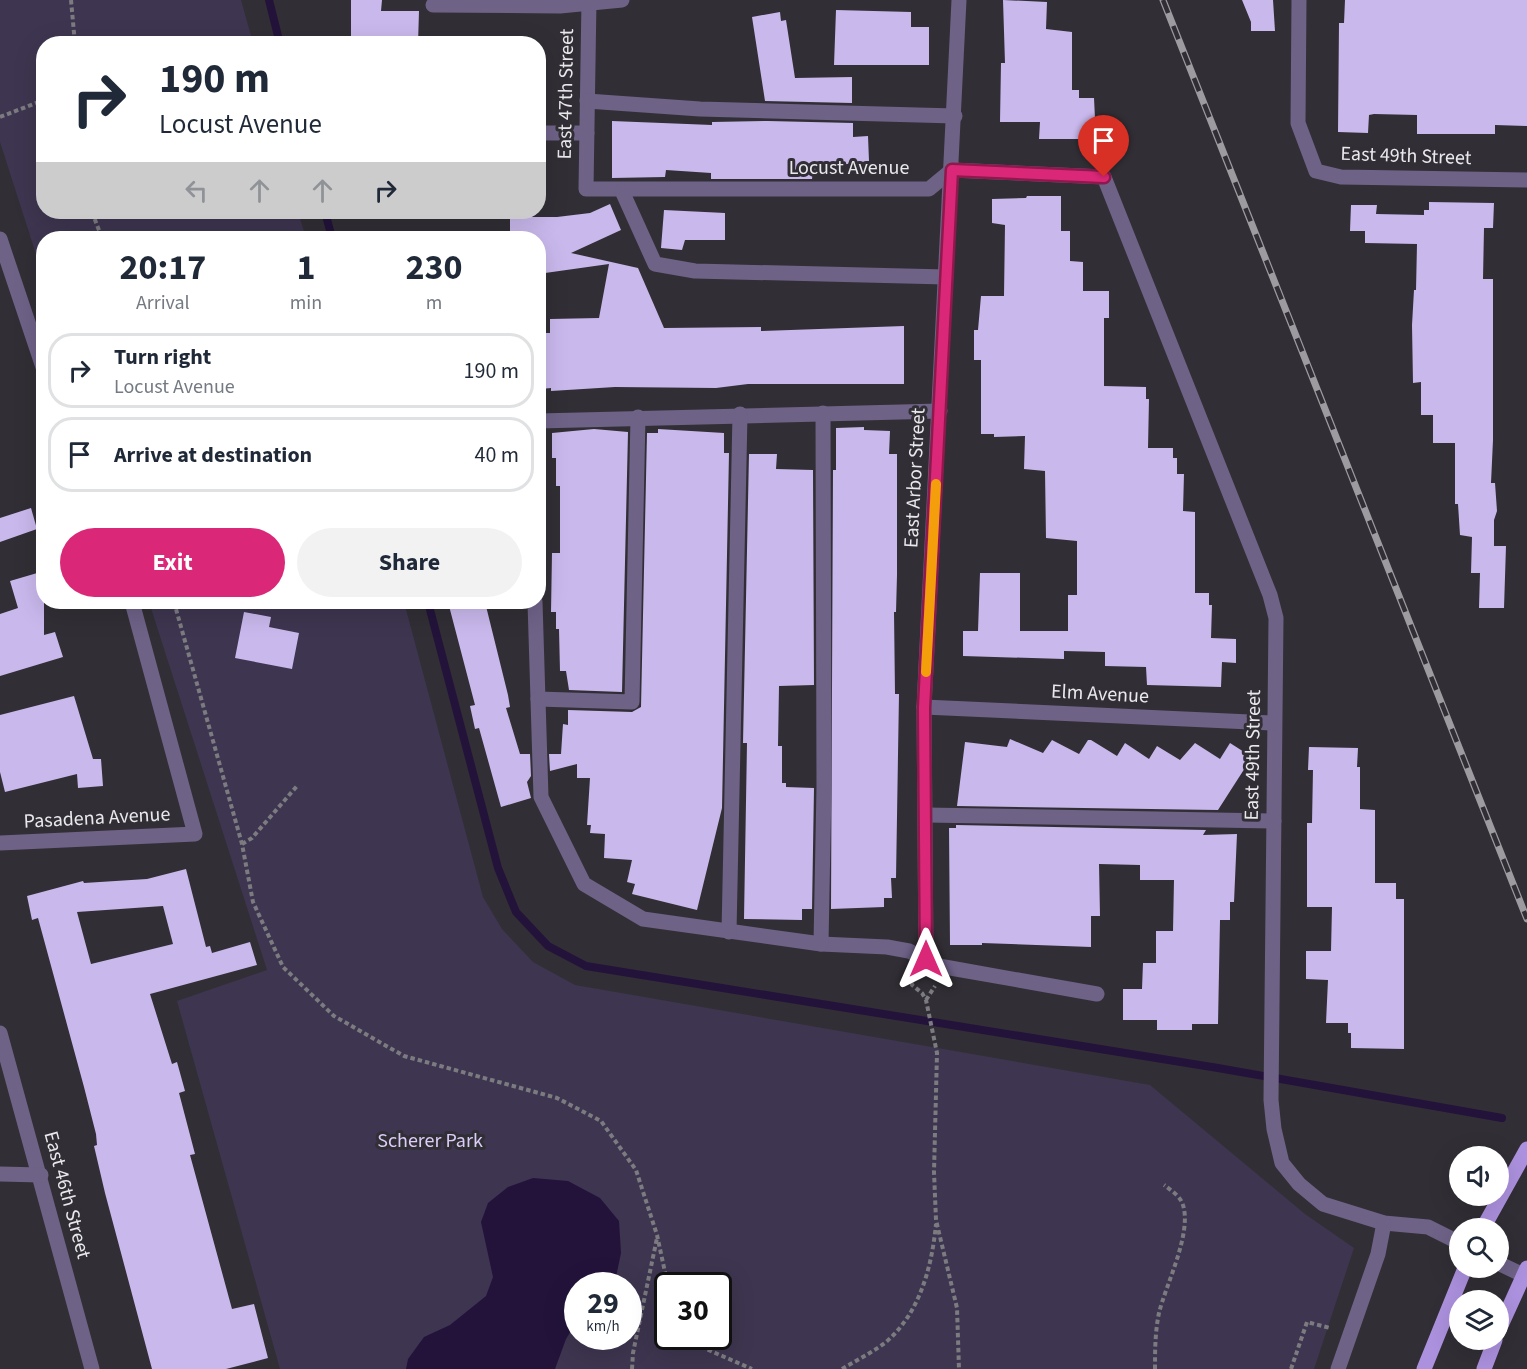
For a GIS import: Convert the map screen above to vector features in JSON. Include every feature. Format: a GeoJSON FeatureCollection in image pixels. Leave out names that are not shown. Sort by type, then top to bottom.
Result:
{"type":"FeatureCollection","features":[{"type":"Feature","properties":{"kind":"main road"},"geometry":{"type":"LineString","coordinates":[[1489,1218],[1527,1149]]}},
{"type":"Feature","properties":{"kind":"main road"},"geometry":{"type":"LineString","coordinates":[[1509,1308],[1525,1272]]}},
{"type":"Feature","properties":{"kind":"main road"},"geometry":{"type":"LineString","coordinates":[[1425,1369],[1461,1278]]}},
{"type":"Feature","properties":{"kind":"main road"},"geometry":{"type":"LineString","coordinates":[[1484,1369],[1491,1350]]}},
{"type":"Feature","properties":{"kind":"street"},"geometry":{"type":"LineString","coordinates":[[433,5],[560,6],[589,1],[622,0]]}},
{"type":"Feature","properties":{"kind":"street","name":"East Arbor Street"},"geometry":{"type":"LineString","coordinates":[[926,959],[924,708],[959,0]]}},
{"type":"Feature","properties":{"kind":"street","name":"East 49th Street"},"geometry":{"type":"LineString","coordinates":[[1299,0],[1298,123],[1316,171],[1341,177],[1527,180]]}},
{"type":"Feature","properties":{"kind":"street","name":"East 47th Street"},"geometry":{"type":"LineString","coordinates":[[586,189],[589,1]]}},
{"type":"Feature","properties":{"kind":"street"},"geometry":{"type":"LineString","coordinates":[[587,101],[700,109],[955,116]]}},
{"type":"Feature","properties":{"kind":"street"},"geometry":{"type":"LineString","coordinates":[[546,133],[587,133]]}},
{"type":"Feature","properties":{"kind":"street","name":"East 49th Street"},"geometry":{"type":"LineString","coordinates":[[952,170],[1104,177],[1270,595],[1276,618],[1271,1100],[1274,1129],[1282,1163],[1299,1184],[1323,1204],[1384,1223],[1428,1227],[1449,1238]]}},
{"type":"Feature","properties":{"kind":"street","name":"Locust Avenue"},"geometry":{"type":"LineString","coordinates":[[586,189],[929,189],[952,170]]}},
{"type":"Feature","properties":{"kind":"street"},"geometry":{"type":"LineString","coordinates":[[622,190],[655,264],[695,271],[946,277]]}},
{"type":"Feature","properties":{"kind":"street"},"geometry":{"type":"LineString","coordinates":[[0,239],[36,346]]}},
{"type":"Feature","properties":{"kind":"street"},"geometry":{"type":"LineString","coordinates":[[546,421],[740,414],[940,411]]}},
{"type":"Feature","properties":{"kind":"street"},"geometry":{"type":"LineString","coordinates":[[821,944],[824,787],[823,413]]}},
{"type":"Feature","properties":{"kind":"street"},"geometry":{"type":"LineString","coordinates":[[729,932],[740,414]]}},
{"type":"Feature","properties":{"kind":"street"},"geometry":{"type":"LineString","coordinates":[[538,699],[632,702],[638,417]]}},
{"type":"Feature","properties":{"kind":"street","name":"Pasadena Avenue"},"geometry":{"type":"LineString","coordinates":[[0,843],[195,834],[134,609]]}},
{"type":"Feature","properties":{"kind":"street"},"geometry":{"type":"LineString","coordinates":[[535,609],[541,797],[584,884],[643,919],[821,944],[887,947],[926,959],[939,966],[1097,994]]}},
{"type":"Feature","properties":{"kind":"street","name":"Elm Avenue"},"geometry":{"type":"LineString","coordinates":[[924,708],[1275,723]]}},
{"type":"Feature","properties":{"kind":"street"},"geometry":{"type":"LineString","coordinates":[[926,815],[1274,821]]}},
{"type":"Feature","properties":{"kind":"street","name":"East 46th Street"},"geometry":{"type":"LineString","coordinates":[[0,1033],[41,1175],[92,1369]]}},
{"type":"Feature","properties":{"kind":"street"},"geometry":{"type":"LineString","coordinates":[[0,1174],[41,1175]]}},
{"type":"Feature","properties":{"kind":"street"},"geometry":{"type":"LineString","coordinates":[[1338,1369],[1378,1254],[1384,1223]]}},
{"type":"Feature","properties":{"kind":"street"},"geometry":{"type":"LineString","coordinates":[[1509,1267],[1525,1272]]}},
{"type":"Feature","properties":{"kind":"path"},"geometry":{"type":"LineString","coordinates":[[71,0],[74,36]]}},
{"type":"Feature","properties":{"kind":"path"},"geometry":{"type":"LineString","coordinates":[[0,117],[36,103]]}},
{"type":"Feature","properties":{"kind":"path"},"geometry":{"type":"LineString","coordinates":[[176,609],[242,844],[253,902],[283,967],[334,1016],[404,1056],[557,1098],[601,1121],[636,1170],[657,1235],[665,1272]]}},
{"type":"Feature","properties":{"kind":"path"},"geometry":{"type":"LineString","coordinates":[[242,844],[252,838],[297,786]]}},
{"type":"Feature","properties":{"kind":"path"},"geometry":{"type":"LineString","coordinates":[[842,1369],[886,1342],[906,1319],[932,1259],[936,1220],[934,1172],[937,1053],[926,1000]]}},
{"type":"Feature","properties":{"kind":"path"},"geometry":{"type":"LineString","coordinates":[[1155,1369],[1159,1314],[1169,1279],[1179,1257],[1183,1234],[1183,1205],[1174,1192],[1164,1185]]}},
{"type":"Feature","properties":{"kind":"path"},"geometry":{"type":"LineString","coordinates":[[936,1220],[957,1308],[959,1369]]}},
{"type":"Feature","properties":{"kind":"path"},"geometry":{"type":"LineString","coordinates":[[632,1369],[633,1353],[657,1235]]}},
{"type":"Feature","properties":{"kind":"path"},"geometry":{"type":"LineString","coordinates":[[1291,1369],[1307,1322],[1329,1329],[1333,1319]]}},
{"type":"Feature","properties":{"kind":"path"},"geometry":{"type":"LineString","coordinates":[[708,1350],[752,1369]]}},
{"type":"Feature","properties":{"kind":"green space"},"geometry":{"type":"Polygon","coordinates":[[[0,0],[241,0],[251,36],[36,36],[36,219],[300,219],[304,231],[36,231],[36,254],[0,142],[0,0]]]}},
{"type":"Feature","properties":{"kind":"green space","name":"Scherer Park"},"geometry":{"type":"Polygon","coordinates":[[[151,609],[406,609],[483,897],[502,929],[533,962],[575,985],[1150,1085],[1305,1214],[1354,1248],[1314,1369],[280,1369],[177,1001],[267,970],[151,609]]]}},
{"type":"Feature","properties":{"kind":"shaded area"},"geometry":{"type":"Polygon","coordinates":[[[533,1178],[568,1181],[600,1198],[619,1221],[621,1253],[617,1272],[564,1272],[564,1344],[555,1369],[406,1369],[408,1359],[424,1337],[450,1325],[486,1296],[493,1277],[481,1222],[488,1203],[508,1187],[533,1178]]]}},
{"type":"Feature","properties":{"kind":"building"},"geometry":{"type":"Polygon","coordinates":[[[351,0],[382,0],[381,11],[419,11],[418,36],[351,36],[351,0]]]}},
{"type":"Feature","properties":{"kind":"building"},"geometry":{"type":"Polygon","coordinates":[[[1003,0],[1047,2],[1046,29],[1072,32],[1072,90],[1079,90],[1079,98],[1094,98],[1096,139],[1039,139],[1040,122],[1000,122],[1001,63],[1005,63],[1003,0]]]}},
{"type":"Feature","properties":{"kind":"building"},"geometry":{"type":"Polygon","coordinates":[[[1242,0],[1273,0],[1275,31],[1251,31],[1251,22],[1242,0]]]}},
{"type":"Feature","properties":{"kind":"building"},"geometry":{"type":"Polygon","coordinates":[[[1345,0],[1527,0],[1527,126],[1495,125],[1495,134],[1417,134],[1417,115],[1374,114],[1369,115],[1368,133],[1338,132],[1339,23],[1344,23],[1345,0]]]}},
{"type":"Feature","properties":{"kind":"building"},"geometry":{"type":"Polygon","coordinates":[[[836,10],[911,12],[911,27],[929,27],[929,65],[834,65],[836,10]]]}},
{"type":"Feature","properties":{"kind":"building"},"geometry":{"type":"Polygon","coordinates":[[[780,12],[781,21],[786,20],[795,78],[852,77],[852,103],[765,101],[752,17],[780,12]]]}},
{"type":"Feature","properties":{"kind":"building"},"geometry":{"type":"Polygon","coordinates":[[[612,121],[712,125],[712,122],[768,121],[853,123],[853,137],[868,136],[869,161],[818,168],[818,171],[813,171],[812,179],[711,179],[711,173],[666,170],[665,177],[612,178],[612,121]]]}},
{"type":"Feature","properties":{"kind":"building"},"geometry":{"type":"Polygon","coordinates":[[[1027,196],[1061,196],[1061,231],[1070,231],[1070,261],[1083,262],[1083,291],[1109,291],[1109,318],[1104,318],[1104,386],[1146,387],[1146,399],[1149,399],[1148,448],[1173,448],[1173,458],[1177,458],[1177,474],[1184,474],[1183,511],[1195,512],[1195,593],[1209,593],[1209,605],[1212,605],[1211,638],[1236,639],[1236,663],[1222,662],[1221,687],[1147,685],[1146,667],[1105,666],[1105,652],[1064,651],[1064,659],[963,656],[963,631],[978,631],[980,573],[1020,573],[1020,631],[1068,631],[1068,595],[1077,595],[1077,541],[1046,538],[1045,471],[1024,469],[1025,436],[994,437],[994,434],[981,434],[981,360],[974,360],[974,330],[978,330],[981,296],[1004,296],[1005,225],[992,223],[992,199],[1026,198],[1027,196]]]}},
{"type":"Feature","properties":{"kind":"building"},"geometry":{"type":"Polygon","coordinates":[[[1429,202],[1494,203],[1493,228],[1484,228],[1483,279],[1493,279],[1491,483],[1495,483],[1497,511],[1494,520],[1494,546],[1506,546],[1504,608],[1479,608],[1480,573],[1471,573],[1472,537],[1460,535],[1458,504],[1455,504],[1455,443],[1433,443],[1433,415],[1421,415],[1421,382],[1413,383],[1412,325],[1414,290],[1416,290],[1417,244],[1365,243],[1365,231],[1350,231],[1351,205],[1377,205],[1376,214],[1424,215],[1424,210],[1429,210],[1429,202]]]}},
{"type":"Feature","properties":{"kind":"building"},"geometry":{"type":"Polygon","coordinates":[[[610,204],[621,230],[571,253],[638,268],[664,328],[761,327],[761,331],[904,326],[904,384],[748,384],[716,388],[615,387],[551,391],[551,388],[546,388],[546,333],[550,333],[550,319],[599,318],[609,264],[546,273],[546,231],[510,231],[510,219],[546,219],[546,217],[590,213],[610,204]]]}},
{"type":"Feature","properties":{"kind":"building"},"geometry":{"type":"Polygon","coordinates":[[[664,210],[725,213],[725,240],[685,240],[682,250],[661,248],[664,210]]]}},
{"type":"Feature","properties":{"kind":"building"},"geometry":{"type":"Polygon","coordinates":[[[864,427],[864,430],[890,431],[889,454],[897,454],[897,575],[896,612],[894,612],[895,694],[899,694],[896,878],[891,878],[892,898],[884,898],[884,907],[831,909],[833,470],[836,470],[836,428],[864,427]]]}},
{"type":"Feature","properties":{"kind":"building"},"geometry":{"type":"Polygon","coordinates":[[[594,429],[628,432],[622,692],[569,690],[566,671],[560,671],[559,629],[556,629],[556,612],[551,612],[552,553],[560,553],[560,486],[556,486],[556,458],[552,458],[552,433],[594,429]]]}},
{"type":"Feature","properties":{"kind":"building"},"geometry":{"type":"Polygon","coordinates":[[[658,429],[724,433],[724,453],[729,453],[722,808],[697,910],[632,894],[635,884],[627,882],[632,860],[604,858],[605,834],[590,833],[591,825],[587,825],[590,778],[577,778],[577,764],[550,771],[549,754],[561,754],[563,724],[568,725],[568,710],[632,712],[641,707],[647,433],[658,433],[658,429]]]}},
{"type":"Feature","properties":{"kind":"building"},"geometry":{"type":"Polygon","coordinates":[[[749,454],[777,454],[776,469],[813,470],[814,685],[779,686],[778,746],[782,746],[782,783],[786,783],[786,787],[814,788],[812,909],[802,909],[802,920],[744,919],[747,743],[743,743],[749,454]]]}},
{"type":"Feature","properties":{"kind":"building"},"geometry":{"type":"Polygon","coordinates":[[[31,508],[36,529],[0,542],[0,518],[31,508]]]}},
{"type":"Feature","properties":{"kind":"building"},"geometry":{"type":"Polygon","coordinates":[[[36,573],[36,609],[44,609],[44,635],[55,632],[63,657],[0,676],[0,614],[18,608],[10,581],[36,573]]]}},
{"type":"Feature","properties":{"kind":"building"},"geometry":{"type":"Polygon","coordinates":[[[450,609],[487,609],[508,695],[510,707],[506,708],[520,754],[530,754],[531,776],[527,782],[531,798],[501,807],[479,728],[475,729],[470,706],[475,705],[450,609]]]}},
{"type":"Feature","properties":{"kind":"building"},"geometry":{"type":"Polygon","coordinates":[[[244,612],[271,617],[269,627],[299,633],[292,669],[235,658],[244,612]]]}},
{"type":"Feature","properties":{"kind":"building"},"geometry":{"type":"Polygon","coordinates":[[[74,696],[93,759],[101,759],[103,786],[78,788],[77,774],[5,792],[0,772],[0,715],[74,696]]]}},
{"type":"Feature","properties":{"kind":"building"},"geometry":{"type":"Polygon","coordinates":[[[1010,739],[1043,753],[1052,740],[1079,754],[1088,740],[1091,740],[1117,756],[1125,743],[1149,759],[1157,746],[1180,760],[1195,743],[1220,759],[1230,743],[1252,757],[1218,810],[957,806],[965,742],[1007,747],[1010,739]]]}},
{"type":"Feature","properties":{"kind":"building"},"geometry":{"type":"Polygon","coordinates":[[[1309,747],[1358,748],[1360,809],[1375,810],[1375,883],[1396,883],[1396,899],[1404,899],[1404,1049],[1351,1048],[1348,1023],[1326,1023],[1328,980],[1306,979],[1306,951],[1331,951],[1332,907],[1307,907],[1307,823],[1312,823],[1313,770],[1308,770],[1309,747]]]}},
{"type":"Feature","properties":{"kind":"building"},"geometry":{"type":"Polygon","coordinates":[[[956,825],[1206,830],[1203,835],[1237,834],[1234,902],[1230,902],[1230,920],[1220,920],[1218,1024],[1192,1024],[1192,1030],[1157,1030],[1157,1020],[1123,1020],[1123,989],[1142,989],[1143,963],[1156,963],[1156,931],[1173,931],[1174,880],[1140,880],[1140,865],[1099,864],[1100,916],[1091,916],[1091,947],[982,943],[982,945],[950,945],[949,828],[956,828],[956,825]]]}},
{"type":"Feature","properties":{"kind":"building"},"geometry":{"type":"Polygon","coordinates":[[[186,869],[206,947],[210,946],[212,953],[250,942],[257,965],[150,994],[172,1064],[177,1062],[185,1091],[179,1093],[195,1154],[190,1155],[232,1309],[254,1304],[268,1358],[226,1369],[152,1369],[105,1193],[94,1146],[97,1145],[96,1134],[84,1087],[38,918],[32,920],[27,896],[83,881],[84,883],[147,879],[186,869]],[[163,906],[77,912],[91,964],[173,944],[163,906]]]}},
{"type":"Feature","properties":{"kind":"waterway"},"geometry":{"type":"LineString","coordinates":[[269,0],[278,36]]}},
{"type":"Feature","properties":{"kind":"waterway"},"geometry":{"type":"LineString","coordinates":[[327,219],[330,231]]}},
{"type":"Feature","properties":{"kind":"waterway"},"geometry":{"type":"LineString","coordinates":[[430,609],[498,868],[516,912],[548,946],[586,966],[1218,1068],[1502,1118]]}},
{"type":"Feature","properties":{"kind":"railway"},"geometry":{"type":"LineString","coordinates":[[1163,0],[1527,919]]}},
{"type":"Feature","properties":{"kind":"slow traffic"},"geometry":{"type":"LineString","coordinates":[[926,672],[936,484]]}},
{"type":"Feature","properties":{"kind":"route"},"geometry":{"type":"LineString","coordinates":[[926,959],[924,708],[952,170],[1104,177]]}}]}
